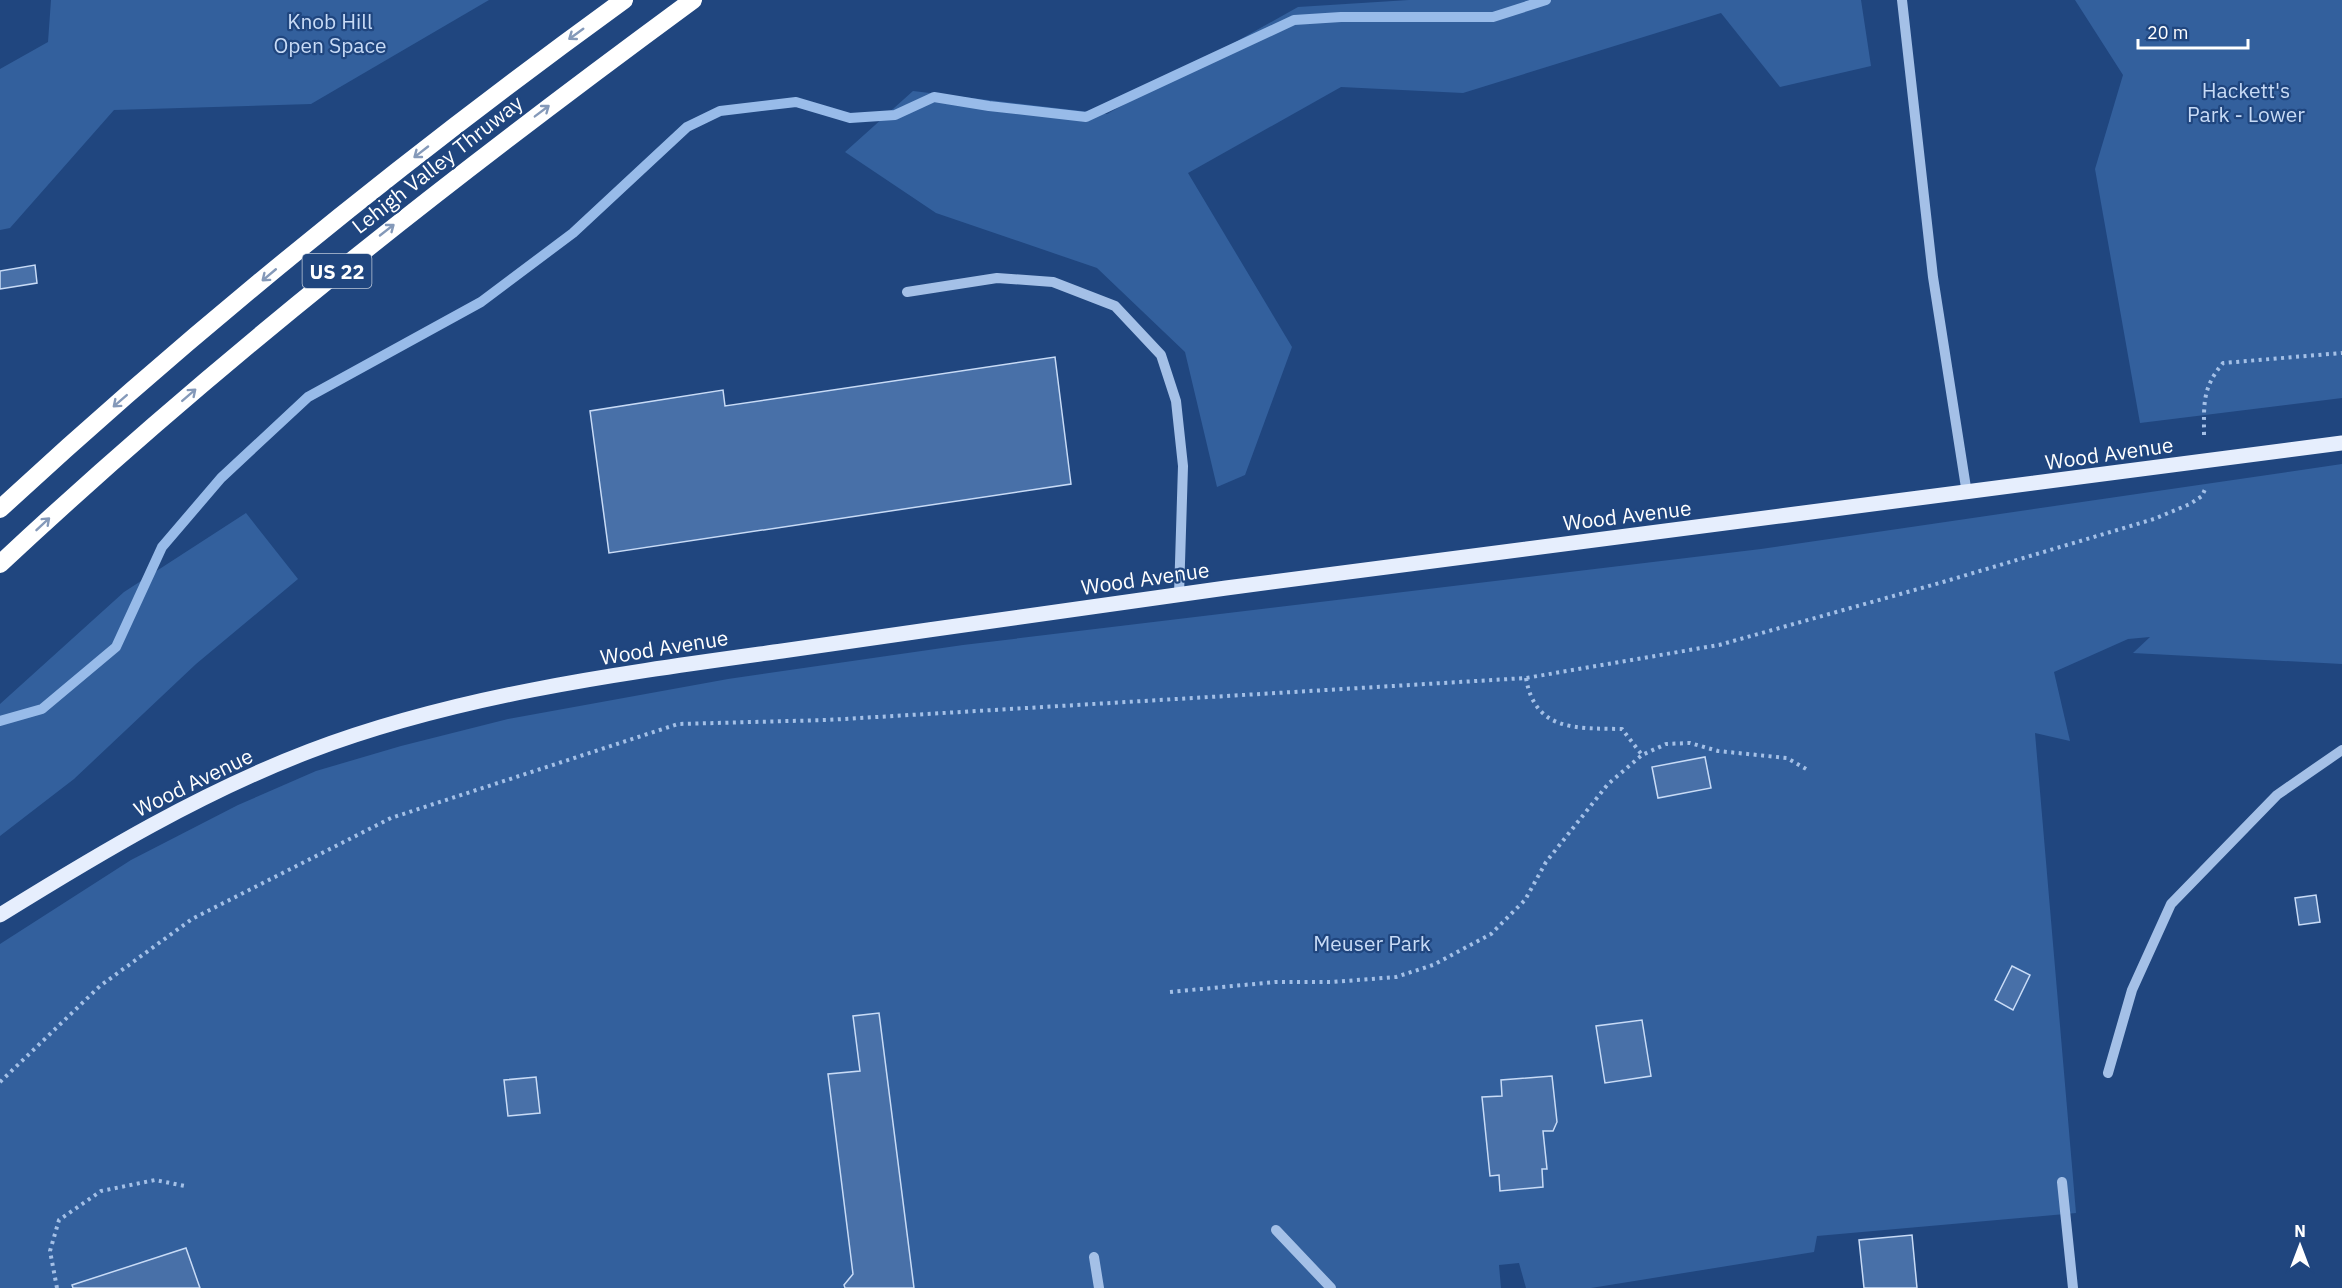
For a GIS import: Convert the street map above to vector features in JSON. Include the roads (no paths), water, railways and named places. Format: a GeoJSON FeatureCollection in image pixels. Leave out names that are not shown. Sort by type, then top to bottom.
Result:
{"type":"FeatureCollection","features":[{"type":"Feature","properties":{"kind":"highway","name":"Lehigh Valley Thruway"},"geometry":{"type":"LineString","coordinates":[[0,509],[79,436],[357,201],[505,86],[624,0]]}},
{"type":"Feature","properties":{"kind":"highway","name":"Lehigh Valley Thruway"},"geometry":{"type":"LineString","coordinates":[[0,564],[79,490],[229,360],[382,234],[693,0]]}},
{"type":"Feature","properties":{"kind":"main road","name":"Wood Avenue"},"geometry":{"type":"LineString","coordinates":[[0,915],[85,862],[188,805],[304,754],[382,727],[450,708],[572,683],[1179,595],[1966,494],[2342,443]]}},
{"type":"Feature","properties":{"kind":"street"},"geometry":{"type":"LineString","coordinates":[[1902,0],[1933,277],[1966,494]]}},
{"type":"Feature","properties":{"kind":"street"},"geometry":{"type":"LineString","coordinates":[[907,292],[997,278],[1053,282],[1115,306],[1161,355],[1176,401],[1183,466],[1179,595]]}},
{"type":"Feature","properties":{"kind":"street"},"geometry":{"type":"LineString","coordinates":[[2108,1073],[2132,990],[2171,904],[2277,795],[2342,750]]}},
{"type":"Feature","properties":{"kind":"street"},"geometry":{"type":"LineString","coordinates":[[2061,1182],[2073,1288]]}},
{"type":"Feature","properties":{"kind":"street"},"geometry":{"type":"LineString","coordinates":[[1276,1230],[1331,1288]]}},
{"type":"Feature","properties":{"kind":"street"},"geometry":{"type":"LineString","coordinates":[[1094,1257],[1099,1288]]}},
{"type":"Feature","properties":{"kind":"waterway"},"geometry":{"type":"LineString","coordinates":[[0,721],[42,709],[116,647],[162,547],[221,478],[308,397],[481,302],[573,233],[687,127],[720,111],[796,102],[850,118],[895,115],[934,97],[1086,117],[1294,20],[1341,17],[1493,17],[1546,0]]}},
{"type":"Feature","properties":{"kind":"park label","name":"Knob Hill Open Space"},"geometry":{"type":"Point","coordinates":[330,33]}},
{"type":"Feature","properties":{"kind":"park label","name":"Hackett's Park - Lower"},"geometry":{"type":"Point","coordinates":[2246,102]}},
{"type":"Feature","properties":{"kind":"park label","name":"Meuser Park"},"geometry":{"type":"Point","coordinates":[1372,943]}}]}
